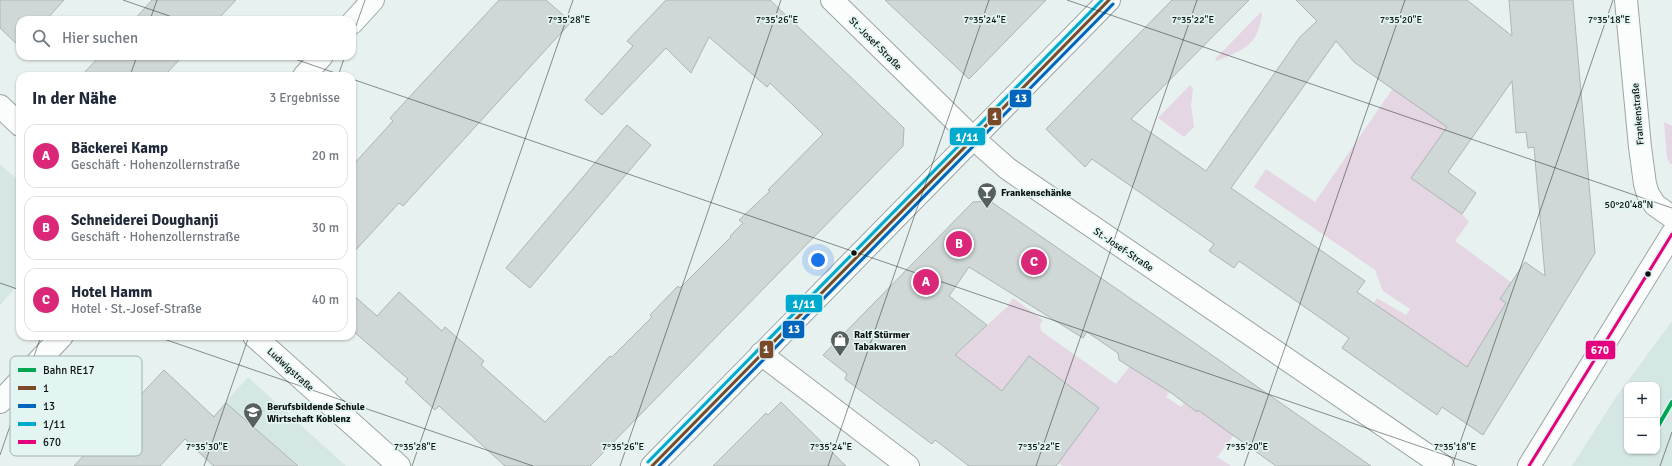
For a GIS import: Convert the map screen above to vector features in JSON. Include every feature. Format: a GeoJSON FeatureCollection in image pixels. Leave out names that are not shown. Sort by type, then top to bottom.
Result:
{"type":"FeatureCollection","features":[{"type":"Feature","properties":{"kind":"street"},"geometry":{"type":"LineString","coordinates":[[356,19],[373,0]]}},
{"type":"Feature","properties":{"kind":"street","name":"St.-Josef-Straße"},"geometry":{"type":"LineString","coordinates":[[832,0],[974,139],[1008,169],[1443,466]]}},
{"type":"Feature","properties":{"kind":"street"},"geometry":{"type":"LineString","coordinates":[[652,466],[1109,0]]}},
{"type":"Feature","properties":{"kind":"street","name":"Frankenstraße"},"geometry":{"type":"LineString","coordinates":[[1626,0],[1645,184],[1648,194],[1655,205],[1672,217]]}},
{"type":"Feature","properties":{"kind":"street"},"geometry":{"type":"LineString","coordinates":[[308,72],[318,60]]}},
{"type":"Feature","properties":{"kind":"street"},"geometry":{"type":"LineString","coordinates":[[0,106],[16,120]]}},
{"type":"Feature","properties":{"kind":"street"},"geometry":{"type":"LineString","coordinates":[[1529,466],[1672,234]]}},
{"type":"Feature","properties":{"kind":"street"},"geometry":{"type":"LineString","coordinates":[[43,356],[58,340]]}},
{"type":"Feature","properties":{"kind":"street","name":"Ludwigstraße"},"geometry":{"type":"LineString","coordinates":[[258,340],[399,466]]}},
{"type":"Feature","properties":{"kind":"street"},"geometry":{"type":"LineString","coordinates":[[761,354],[908,466]]}},
{"type":"Feature","properties":{"kind":"street"},"geometry":{"type":"LineString","coordinates":[[0,402],[10,391]]}},
{"type":"Feature","properties":{"kind":"shaded area"},"geometry":{"type":"Polygon","coordinates":[[[1261,12],[1260,25],[1253,40],[1242,49],[1217,61],[1215,59],[1261,12]]]}},
{"type":"Feature","properties":{"kind":"shaded area"},"geometry":{"type":"Polygon","coordinates":[[[1190,85],[1193,89],[1191,105],[1194,127],[1184,137],[1158,118],[1190,85]]]}},
{"type":"Feature","properties":{"kind":"shaded area"},"geometry":{"type":"Polygon","coordinates":[[[1393,88],[1447,127],[1411,178],[1462,214],[1469,222],[1455,241],[1511,282],[1506,303],[1456,386],[1374,303],[1377,298],[1406,315],[1410,309],[1383,291],[1375,270],[1254,187],[1266,169],[1315,202],[1393,88]]]}},
{"type":"Feature","properties":{"kind":"shaded area"},"geometry":{"type":"Polygon","coordinates":[[[1664,122],[1672,126],[1672,164],[1670,164],[1667,158],[1664,122]]]}},
{"type":"Feature","properties":{"kind":"shaded area"},"geometry":{"type":"Polygon","coordinates":[[[0,164],[16,178],[16,287],[0,305],[0,164]]]}},
{"type":"Feature","properties":{"kind":"shaded area"},"geometry":{"type":"Polygon","coordinates":[[[1013,298],[1043,320],[1040,325],[1041,331],[1116,384],[1134,361],[1173,388],[1166,397],[1181,407],[1184,403],[1197,412],[1198,410],[1234,435],[1217,457],[1231,466],[1063,466],[1058,463],[1001,391],[955,355],[1008,306],[1013,298]],[[1029,356],[1012,379],[1082,430],[1099,408],[1029,356]]]}},
{"type":"Feature","properties":{"kind":"shaded area"},"geometry":{"type":"Polygon","coordinates":[[[1672,321],[1672,466],[1572,466],[1624,386],[1624,454],[1660,454],[1660,382],[1627,382],[1672,321]]]}},
{"type":"Feature","properties":{"kind":"shaded area","name":"Berufsbildende Schule Wirtschaft Koblenz"},"geometry":{"type":"Polygon","coordinates":[[[248,377],[346,466],[212,466],[188,444],[248,377]]]}},
{"type":"Feature","properties":{"kind":"building"},"geometry":{"type":"Polygon","coordinates":[[[0,0],[64,0],[50,16],[16,16],[16,43],[0,28],[0,0]]]}},
{"type":"Feature","properties":{"kind":"building"},"geometry":{"type":"Polygon","coordinates":[[[152,0],[236,0],[221,16],[138,16],[152,0]]]}},
{"type":"Feature","properties":{"kind":"building"},"geometry":{"type":"Polygon","coordinates":[[[499,0],[546,0],[571,22],[403,206],[399,203],[356,250],[356,162],[393,121],[390,118],[499,0]]]}},
{"type":"Feature","properties":{"kind":"building"},"geometry":{"type":"Polygon","coordinates":[[[666,0],[770,0],[904,128],[903,146],[590,466],[505,466],[439,406],[435,410],[405,382],[408,379],[356,334],[356,298],[377,316],[399,292],[442,331],[445,327],[484,361],[481,365],[545,422],[610,356],[612,357],[652,317],[650,315],[678,286],[680,288],[731,237],[730,236],[743,223],[739,220],[770,191],[768,190],[823,134],[770,83],[767,87],[709,37],[691,73],[666,48],[602,115],[585,100],[633,46],[627,41],[666,0]]]}},
{"type":"Feature","properties":{"kind":"building"},"geometry":{"type":"Polygon","coordinates":[[[885,0],[1046,0],[969,79],[885,0]]]}},
{"type":"Feature","properties":{"kind":"building"},"geometry":{"type":"Polygon","coordinates":[[[1172,0],[1249,0],[1131,119],[1206,171],[1300,37],[1317,21],[1296,0],[1467,0],[1512,36],[1509,0],[1573,0],[1595,253],[1483,435],[1442,407],[1437,415],[1342,348],[1349,338],[1239,261],[1234,268],[1209,251],[1214,244],[1092,159],[1085,167],[1046,129],[1172,0]],[[1336,41],[1231,188],[1365,281],[1357,292],[1467,367],[1506,303],[1500,299],[1525,262],[1545,276],[1534,147],[1528,148],[1526,132],[1516,133],[1512,81],[1448,172],[1476,193],[1462,214],[1411,178],[1447,127],[1354,62],[1336,41]]]}},
{"type":"Feature","properties":{"kind":"building"},"geometry":{"type":"Polygon","coordinates":[[[96,60],[179,60],[168,72],[85,72],[96,60]]]}},
{"type":"Feature","properties":{"kind":"building"},"geometry":{"type":"Polygon","coordinates":[[[627,125],[651,145],[530,288],[506,268],[627,125]]]}},
{"type":"Feature","properties":{"kind":"building"},"geometry":{"type":"Polygon","coordinates":[[[990,201],[1371,466],[1276,466],[1198,410],[1197,412],[1170,392],[1119,360],[1118,353],[1087,332],[1083,338],[969,267],[949,296],[987,325],[955,355],[1002,391],[1029,356],[1099,408],[1056,466],[969,466],[935,440],[932,444],[845,379],[847,374],[823,355],[973,202],[990,201]]]}},
{"type":"Feature","properties":{"kind":"building"},"geometry":{"type":"Polygon","coordinates":[[[164,370],[214,417],[226,403],[298,466],[214,466],[185,439],[160,466],[74,466],[83,456],[142,456],[142,393],[164,370]]]}},
{"type":"Feature","properties":{"kind":"building"},"geometry":{"type":"Polygon","coordinates":[[[781,402],[846,466],[713,466],[766,413],[768,415],[781,402]]]}},
{"type":"Feature","properties":{"kind":"rail line","name":"RE17"},"geometry":{"type":"LineString","coordinates":[[1660,423],[1672,402]]}},
{"type":"Feature","properties":{"kind":"transit line","name":"1/11"},"geometry":{"type":"LineString","coordinates":[[648,462],[1102,0]]}},
{"type":"Feature","properties":{"kind":"transit line","name":"1"},"geometry":{"type":"LineString","coordinates":[[652,466],[1109,0]]}},
{"type":"Feature","properties":{"kind":"transit line","name":"13"},"geometry":{"type":"LineString","coordinates":[[659,466],[1113,4]]}},
{"type":"Feature","properties":{"kind":"transit line","name":"670"},"geometry":{"type":"LineString","coordinates":[[1529,466],[1672,234]]}},
{"type":"Feature","properties":{"kind":"place","name":"Frankenschänke"},"geometry":{"type":"Point","coordinates":[987,209]}},
{"type":"Feature","properties":{"kind":"place","name":"Schneiderei Doughanji"},"geometry":{"type":"Point","coordinates":[959,244]}},
{"type":"Feature","properties":{"kind":"place","name":"Hotel Hamm"},"geometry":{"type":"Point","coordinates":[1034,262]}},
{"type":"Feature","properties":{"kind":"place","name":"Bäckerei Kamp"},"geometry":{"type":"Point","coordinates":[926,282]}},
{"type":"Feature","properties":{"kind":"place","name":"Ralf Stürmer Tabakwaren"},"geometry":{"type":"Point","coordinates":[840,357]}},
{"type":"Feature","properties":{"kind":"place","name":"Berufsbildende Schule Wirtschaft Koblenz"},"geometry":{"type":"Point","coordinates":[253,429]}}]}
